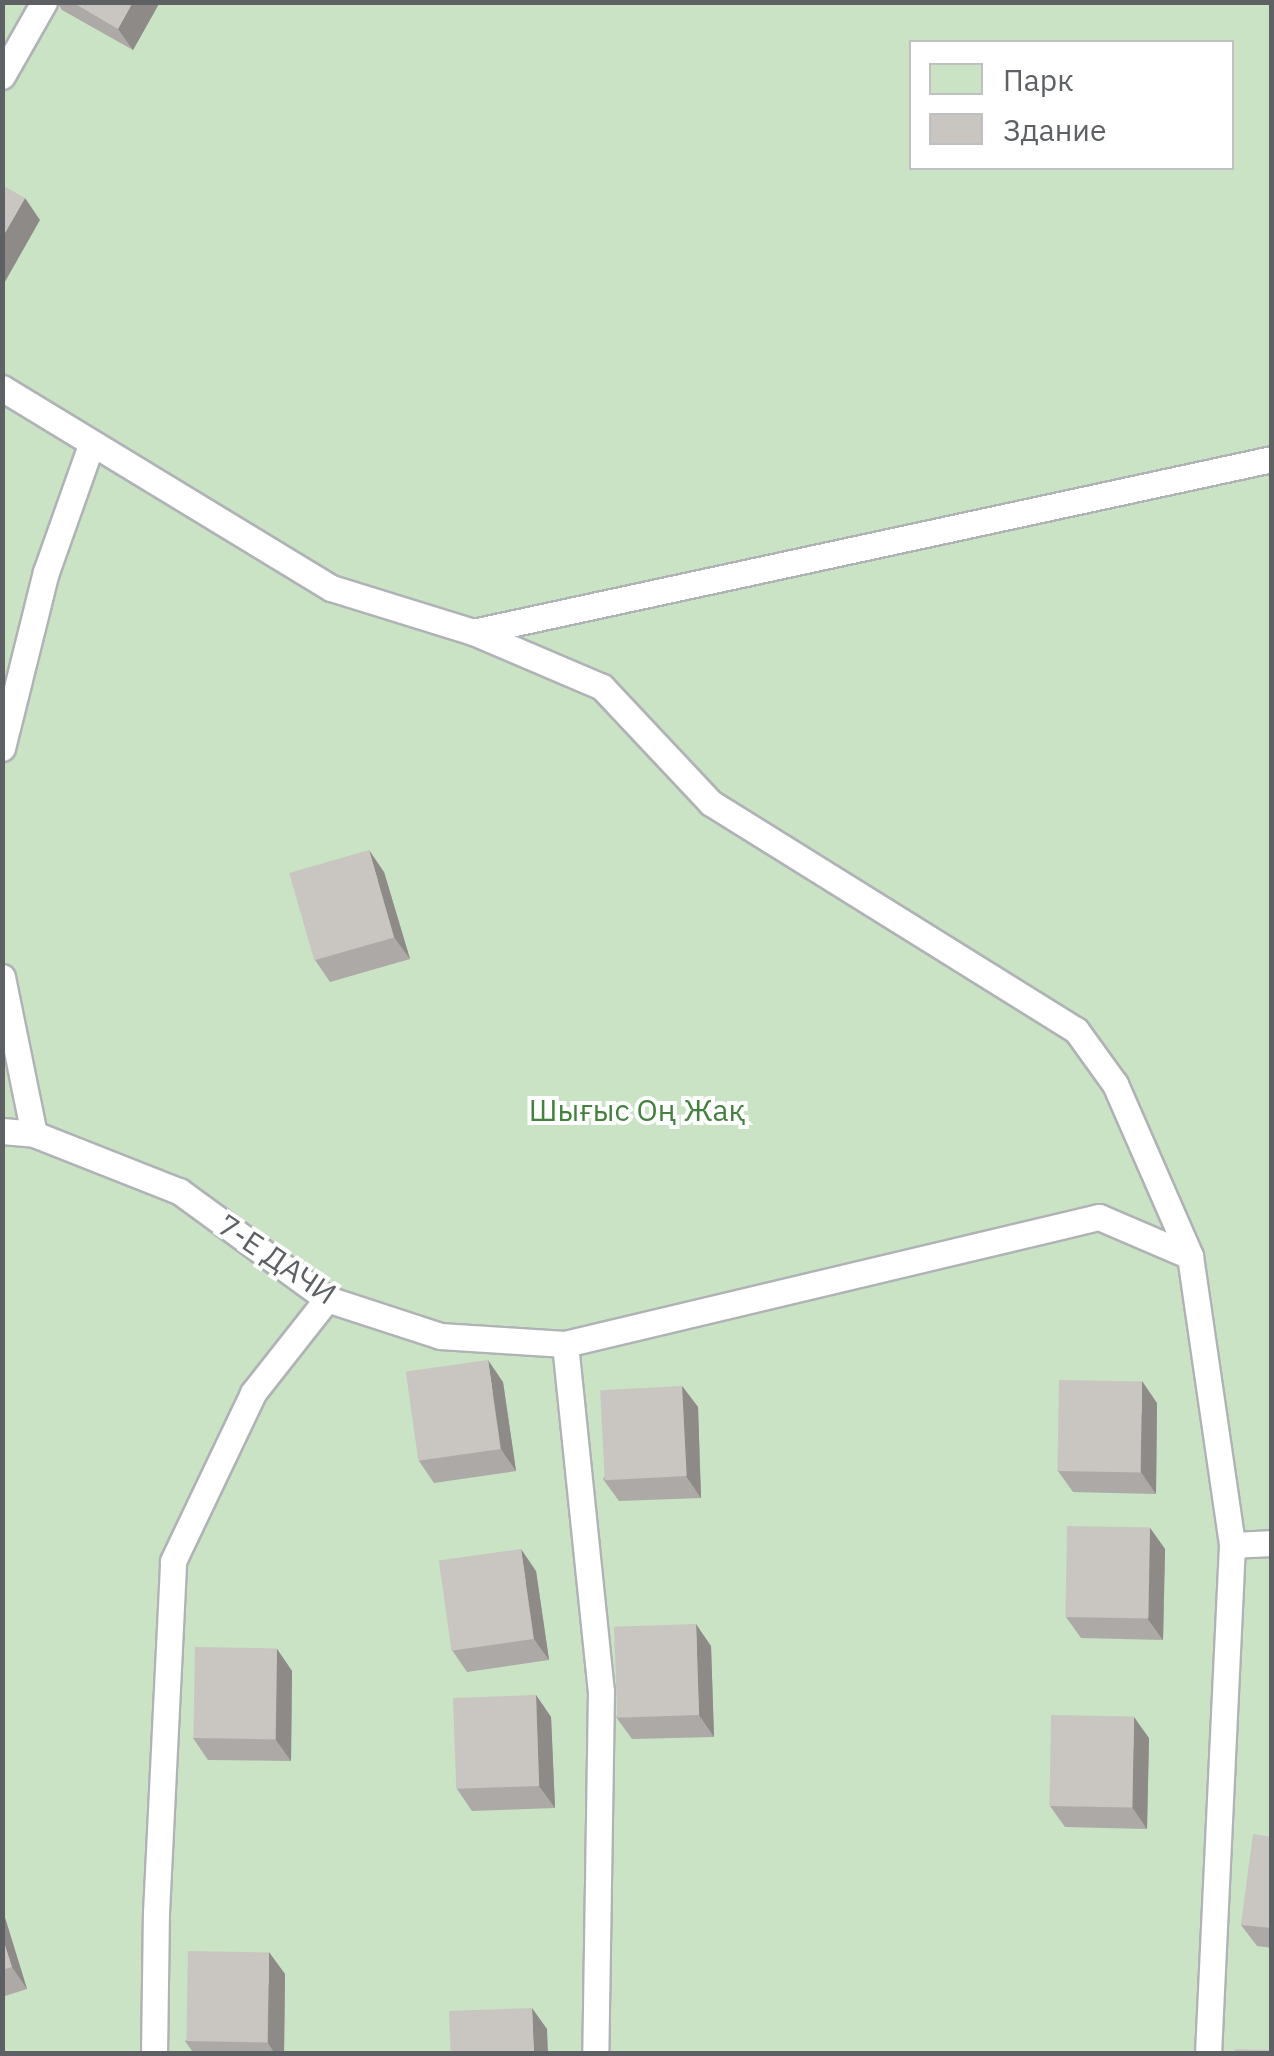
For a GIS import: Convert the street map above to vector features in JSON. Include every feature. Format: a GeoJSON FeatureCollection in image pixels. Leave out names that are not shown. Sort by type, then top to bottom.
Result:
{"type":"FeatureCollection","features":[{"type":"Feature","properties":{"kind":"lane"},"geometry":{"type":"LineString","coordinates":[[2,76],[44,2]]}},
{"type":"Feature","properties":{"kind":"lane"},"geometry":{"type":"LineString","coordinates":[[2,388],[331,588],[473,632],[602,687],[711,803],[1076,1030],[1116,1084],[1190,1256],[1232,1545],[1208,2054]]}},
{"type":"Feature","properties":{"kind":"lane"},"geometry":{"type":"LineString","coordinates":[[2,748],[46,572],[91,445]]}},
{"type":"Feature","properties":{"kind":"lane"},"geometry":{"type":"LineString","coordinates":[[473,632],[1272,459]]}},
{"type":"Feature","properties":{"kind":"lane"},"geometry":{"type":"LineString","coordinates":[[2,977],[34,1134]]}},
{"type":"Feature","properties":{"kind":"lane","name":"7-Е ДАЧИ"},"geometry":{"type":"LineString","coordinates":[[2,1130],[34,1134],[179,1191],[326,1299],[440,1336],[565,1344],[1099,1216],[1190,1256]]}},
{"type":"Feature","properties":{"kind":"lane"},"geometry":{"type":"LineString","coordinates":[[154,2054],[156,1914],[173,1561],[253,1393],[326,1299]]}},
{"type":"Feature","properties":{"kind":"lane"},"geometry":{"type":"LineString","coordinates":[[565,1344],[601,1691],[594,2054]]}},
{"type":"Feature","properties":{"kind":"lane"},"geometry":{"type":"LineString","coordinates":[[1232,1545],[1272,1543]]}},
{"type":"Feature","properties":{"kind":"green space","name":"Шығыс Оң Жақ"},"geometry":{"type":"Polygon","coordinates":[[[3,3],[1271,3],[1271,2053],[3,2053],[3,3]]]}},
{"type":"Feature","properties":{"kind":"building"},"geometry":{"type":"Polygon","coordinates":[[[72,2],[133,2],[118,29],[72,2]]]}},
{"type":"Feature","properties":{"kind":"building"},"geometry":{"type":"Polygon","coordinates":[[[2,185],[25,198],[2,238],[2,185]]]}},
{"type":"Feature","properties":{"kind":"building"},"geometry":{"type":"Polygon","coordinates":[[[369,850],[394,937],[314,960],[289,873],[369,850]]]}},
{"type":"Feature","properties":{"kind":"building"},"geometry":{"type":"Polygon","coordinates":[[[488,1360],[501,1449],[418,1461],[406,1372],[488,1360]]]}},
{"type":"Feature","properties":{"kind":"building"},"geometry":{"type":"Polygon","coordinates":[[[1059,1380],[1142,1381],[1140,1472],[1057,1471],[1059,1380]]]}},
{"type":"Feature","properties":{"kind":"building"},"geometry":{"type":"Polygon","coordinates":[[[682,1386],[687,1476],[605,1480],[600,1390],[682,1386]]]}},
{"type":"Feature","properties":{"kind":"building"},"geometry":{"type":"Polygon","coordinates":[[[1067,1526],[1150,1527],[1148,1618],[1065,1617],[1067,1526]]]}},
{"type":"Feature","properties":{"kind":"building"},"geometry":{"type":"Polygon","coordinates":[[[521,1549],[534,1639],[451,1651],[439,1561],[521,1549]]]}},
{"type":"Feature","properties":{"kind":"building"},"geometry":{"type":"Polygon","coordinates":[[[696,1624],[699,1715],[617,1718],[614,1627],[696,1624]]]}},
{"type":"Feature","properties":{"kind":"building"},"geometry":{"type":"Polygon","coordinates":[[[195,1647],[277,1648],[275,1739],[193,1738],[195,1647]]]}},
{"type":"Feature","properties":{"kind":"building"},"geometry":{"type":"Polygon","coordinates":[[[536,1695],[539,1786],[456,1789],[453,1698],[536,1695]]]}},
{"type":"Feature","properties":{"kind":"building"},"geometry":{"type":"Polygon","coordinates":[[[1051,1715],[1134,1716],[1132,1807],[1049,1806],[1051,1715]]]}},
{"type":"Feature","properties":{"kind":"building"},"geometry":{"type":"Polygon","coordinates":[[[1253,1834],[1272,1837],[1272,1928],[1241,1925],[1253,1834]]]}},
{"type":"Feature","properties":{"kind":"building"},"geometry":{"type":"Polygon","coordinates":[[[2,1936],[12,1967],[2,1970],[2,1936]]]}},
{"type":"Feature","properties":{"kind":"building"},"geometry":{"type":"Polygon","coordinates":[[[188,1951],[269,1952],[267,2042],[186,2041],[188,1951]]]}},
{"type":"Feature","properties":{"kind":"building"},"geometry":{"type":"Polygon","coordinates":[[[532,2008],[534,2054],[451,2054],[449,2011],[532,2008]]]}},
{"type":"Feature","properties":{"kind":"building"},"geometry":{"type":"Polygon","coordinates":[[[1235,2049],[1272,2050],[1272,2054],[1235,2054],[1235,2049]]]}}]}
